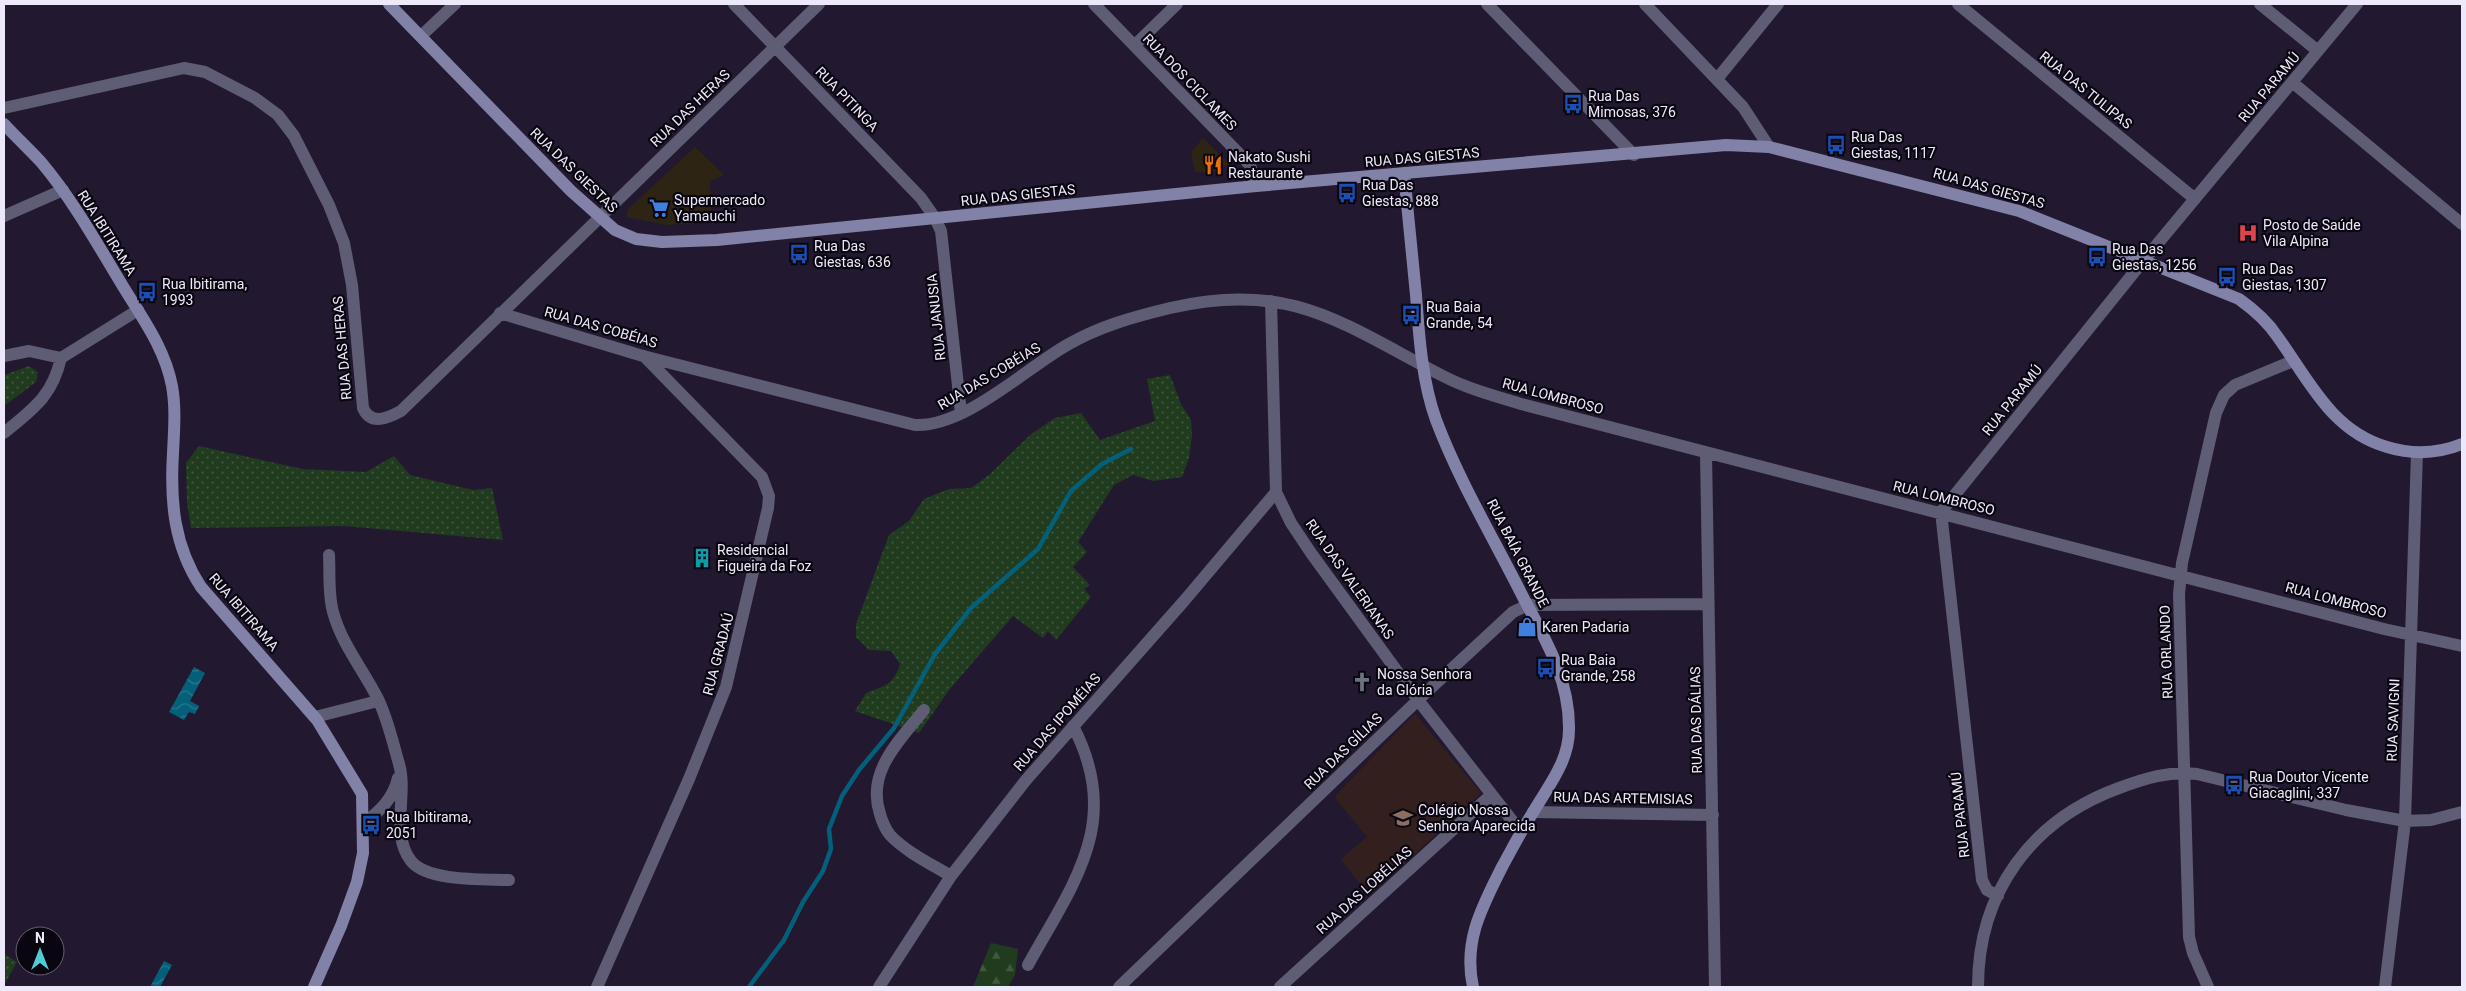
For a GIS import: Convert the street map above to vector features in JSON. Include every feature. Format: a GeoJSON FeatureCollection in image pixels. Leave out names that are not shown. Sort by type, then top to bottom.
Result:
{"type":"FeatureCollection","features":[{"type":"Feature","properties":{"kind":"main road","name":"RUA DAS GIESTAS"},"geometry":{"type":"LineString","coordinates":[[390,4],[571,191],[615,230],[636,239],[683,242],[1404,173],[1726,146],[1769,147],[2019,211],[2239,299],[2252,309],[2277,335],[2326,408],[2348,428],[2374,443],[2416,453],[2438,451],[2462,444]]}},
{"type":"Feature","properties":{"kind":"main road","name":"RUA IBITIRAMA"},"geometry":{"type":"LineString","coordinates":[[4,124],[40,162],[63,190],[160,346],[172,388],[174,416],[172,496],[178,539],[190,570],[201,587],[316,717],[362,794],[364,823],[363,854],[354,895],[314,987]]}},
{"type":"Feature","properties":{"kind":"main road","name":"RUA BAÍA GRANDE"},"geometry":{"type":"LineString","coordinates":[[1404,173],[1423,365],[1436,418],[1458,470],[1556,658],[1566,697],[1570,726],[1568,748],[1548,791],[1532,812],[1479,912],[1472,940],[1472,987]]}},
{"type":"Feature","properties":{"kind":"street"},"geometry":{"type":"LineString","coordinates":[[421,36],[455,4]]}},
{"type":"Feature","properties":{"kind":"street","name":"RUA PITINGA"},"geometry":{"type":"LineString","coordinates":[[734,4],[921,198],[935,218]]}},
{"type":"Feature","properties":{"kind":"street","name":"RUA DAS HERAS"},"geometry":{"type":"LineString","coordinates":[[4,108],[184,68],[205,72],[254,98],[273,111],[287,125],[294,136],[329,205],[344,243],[352,284],[363,408],[366,414],[376,420],[388,418],[401,411],[599,216],[819,4]]}},
{"type":"Feature","properties":{"kind":"street","name":"RUA DOS CICLAMES"},"geometry":{"type":"LineString","coordinates":[[1094,4],[1250,165],[1256,186]]}},
{"type":"Feature","properties":{"kind":"street"},"geometry":{"type":"LineString","coordinates":[[1135,45],[1177,4]]}},
{"type":"Feature","properties":{"kind":"street"},"geometry":{"type":"LineString","coordinates":[[1487,4],[1634,155]]}},
{"type":"Feature","properties":{"kind":"street"},"geometry":{"type":"LineString","coordinates":[[1645,4],[1718,79],[1753,120],[1769,147]]}},
{"type":"Feature","properties":{"kind":"street"},"geometry":{"type":"LineString","coordinates":[[1718,79],[1778,4]]}},
{"type":"Feature","properties":{"kind":"street","name":"RUA DAS TULIPAS"},"geometry":{"type":"LineString","coordinates":[[1958,4],[2195,199]]}},
{"type":"Feature","properties":{"kind":"street"},"geometry":{"type":"LineString","coordinates":[[2260,4],[2318,51]]}},
{"type":"Feature","properties":{"kind":"street","name":"RUA PARAMÚ"},"geometry":{"type":"LineString","coordinates":[[1998,896],[1987,890],[1982,880],[1941,512],[2144,260],[2357,4]]}},
{"type":"Feature","properties":{"kind":"street"},"geometry":{"type":"LineString","coordinates":[[2292,82],[2462,224]]}},
{"type":"Feature","properties":{"kind":"street"},"geometry":{"type":"LineString","coordinates":[[4,216],[63,190]]}},
{"type":"Feature","properties":{"kind":"street","name":"RUA JANUSIA"},"geometry":{"type":"LineString","coordinates":[[935,218],[940,231],[946,264],[961,413]]}},
{"type":"Feature","properties":{"kind":"street","name":"RUA DAS COBÉIAS"},"geometry":{"type":"LineString","coordinates":[[500,313],[643,356],[915,425],[928,426],[961,413],[1019,378],[1065,346],[1096,329],[1132,317],[1198,302],[1237,298],[1271,301],[1303,307],[1337,320],[1423,365]]}},
{"type":"Feature","properties":{"kind":"street","name":"RUA DAS VALERIANAS"},"geometry":{"type":"LineString","coordinates":[[1271,301],[1276,492],[1291,522],[1311,553],[1418,700],[1522,832]]}},
{"type":"Feature","properties":{"kind":"street"},"geometry":{"type":"LineString","coordinates":[[4,433],[42,401],[56,378],[61,358],[138,310]]}},
{"type":"Feature","properties":{"kind":"street"},"geometry":{"type":"LineString","coordinates":[[4,356],[29,351],[61,358]]}},
{"type":"Feature","properties":{"kind":"street","name":"RUA GRADAÚ"},"geometry":{"type":"LineString","coordinates":[[597,987],[689,779],[726,687],[742,624],[769,496],[762,477],[643,356]]}},
{"type":"Feature","properties":{"kind":"street","name":"RUA ORLANDO"},"geometry":{"type":"LineString","coordinates":[[2208,987],[2193,953],[2189,937],[2180,574],[2216,413],[2224,396],[2235,385],[2293,360]]}},
{"type":"Feature","properties":{"kind":"street","name":"RUA LOMBROSO"},"geometry":{"type":"LineString","coordinates":[[1423,365],[1466,386],[1521,404],[2411,635],[2462,646]]}},
{"type":"Feature","properties":{"kind":"street","name":"RUA DAS DÁLIAS"},"geometry":{"type":"LineString","coordinates":[[1706,453],[1715,987]]}},
{"type":"Feature","properties":{"kind":"street","name":"RUA SAVIGNI"},"geometry":{"type":"LineString","coordinates":[[2385,987],[2405,821],[2416,453]]}},
{"type":"Feature","properties":{"kind":"street","name":"RUA DAS IPOMÉIAS"},"geometry":{"type":"LineString","coordinates":[[879,987],[951,876],[1026,780],[1184,601],[1276,492]]}},
{"type":"Feature","properties":{"kind":"street"},"geometry":{"type":"LineString","coordinates":[[329,555],[330,599],[338,628],[378,701],[400,768],[401,836],[406,853],[417,866],[441,876],[509,880]]}},
{"type":"Feature","properties":{"kind":"street"},"geometry":{"type":"LineString","coordinates":[[1528,605],[1708,604]]}},
{"type":"Feature","properties":{"kind":"street","name":"RUA DAS GÍLIAS"},"geometry":{"type":"LineString","coordinates":[[1119,987],[1418,700],[1513,612],[1528,605]]}},
{"type":"Feature","properties":{"kind":"street"},"geometry":{"type":"LineString","coordinates":[[316,717],[378,701]]}},
{"type":"Feature","properties":{"kind":"street"},"geometry":{"type":"LineString","coordinates":[[924,710],[879,771],[876,782],[877,807],[890,835],[917,855],[951,876]]}},
{"type":"Feature","properties":{"kind":"street"},"geometry":{"type":"LineString","coordinates":[[1028,965],[1085,859],[1093,832],[1095,814],[1092,778],[1087,757],[1073,726]]}},
{"type":"Feature","properties":{"kind":"street"},"geometry":{"type":"LineString","coordinates":[[364,823],[381,810],[389,799],[396,788],[400,768]]}},
{"type":"Feature","properties":{"kind":"street"},"geometry":{"type":"LineString","coordinates":[[1978,987],[1982,938],[1998,896],[2020,856],[2044,832],[2075,808],[2105,793],[2152,776],[2185,773],[2405,821],[2431,820],[2462,812]]}},
{"type":"Feature","properties":{"kind":"street","name":"RUA DAS LOBÉLIAS"},"geometry":{"type":"LineString","coordinates":[[1280,987],[1492,795]]}},
{"type":"Feature","properties":{"kind":"street","name":"RUA DAS ARTEMISIAS"},"geometry":{"type":"LineString","coordinates":[[1532,812],[1713,815]]}},
{"type":"Feature","properties":{"kind":"shaded area"},"geometry":{"type":"Polygon","coordinates":[[[1203,138],[1229,164],[1213,172],[1195,172],[1191,152],[1203,138]]]}},
{"type":"Feature","properties":{"kind":"shaded area"},"geometry":{"type":"Polygon","coordinates":[[[695,147],[724,175],[710,181],[712,222],[666,225],[626,217],[628,209],[695,147]]]}},
{"type":"Feature","properties":{"kind":"shaded area","name":"Colégio Nossa Senhora Aparecida"},"geometry":{"type":"Polygon","coordinates":[[[1415,714],[1481,793],[1369,896],[1341,859],[1367,837],[1336,799],[1336,795],[1415,714]]]}},
{"type":"Feature","properties":{"kind":"green space"},"geometry":{"type":"Polygon","coordinates":[[[29,366],[38,372],[36,382],[4,406],[4,375],[29,366]]]}},
{"type":"Feature","properties":{"kind":"green space"},"geometry":{"type":"Polygon","coordinates":[[[1170,375],[1181,404],[1191,420],[1192,435],[1189,458],[1182,477],[1153,481],[1133,475],[1114,485],[1078,542],[1087,552],[1073,567],[1090,585],[1084,589],[1091,597],[1056,640],[1048,631],[1043,638],[1013,616],[949,690],[919,733],[855,711],[866,693],[891,681],[898,671],[900,664],[891,651],[869,650],[856,637],[856,624],[889,535],[909,521],[924,499],[949,489],[971,488],[989,475],[1030,435],[1055,418],[1081,413],[1100,440],[1155,421],[1147,379],[1170,375]]]}},
{"type":"Feature","properties":{"kind":"green space"},"geometry":{"type":"Polygon","coordinates":[[[199,446],[302,469],[366,472],[394,456],[410,475],[473,490],[492,488],[503,540],[344,526],[191,528],[187,503],[186,463],[199,446]]]}},
{"type":"Feature","properties":{"kind":"green space"},"geometry":{"type":"Polygon","coordinates":[[[991,943],[1018,949],[1015,975],[1008,987],[973,987],[991,943]]]}},
{"type":"Feature","properties":{"kind":"green space"},"geometry":{"type":"Polygon","coordinates":[[[4,954],[15,961],[15,966],[4,985],[4,954]]]}},
{"type":"Feature","properties":{"kind":"water"},"geometry":{"type":"Polygon","coordinates":[[[194,667],[205,673],[190,701],[199,706],[195,714],[189,712],[184,720],[169,712],[194,667]]]}},
{"type":"Feature","properties":{"kind":"water"},"geometry":{"type":"Polygon","coordinates":[[[164,961],[172,965],[160,987],[150,987],[164,961]]]}},
{"type":"Feature","properties":{"kind":"waterway"},"geometry":{"type":"LineString","coordinates":[[749,987],[784,940],[803,902],[823,871],[831,849],[829,829],[842,796],[859,770],[894,728],[935,654],[971,608],[1038,549],[1071,491],[1102,464],[1131,449]]}},
{"type":"Feature","properties":{"kind":"place","name":"Rua Das Mimosas, 376"},"geometry":{"type":"Point","coordinates":[1573,104]}},
{"type":"Feature","properties":{"kind":"place","name":"Rua Das Giestas, 1117"},"geometry":{"type":"Point","coordinates":[1836,145]}},
{"type":"Feature","properties":{"kind":"place","name":"Nakato Sushi Restaurante"},"geometry":{"type":"Point","coordinates":[1213,165]}},
{"type":"Feature","properties":{"kind":"place","name":"Rua Das Giestas, 888"},"geometry":{"type":"Point","coordinates":[1347,193]}},
{"type":"Feature","properties":{"kind":"place","name":"Supermercado Yamauchi"},"geometry":{"type":"Point","coordinates":[659,208]}},
{"type":"Feature","properties":{"kind":"place","name":"Posto de Saúde Vila Alpina"},"geometry":{"type":"Point","coordinates":[2248,233]}},
{"type":"Feature","properties":{"kind":"place","name":"Rua Das Giestas, 636"},"geometry":{"type":"Point","coordinates":[799,254]}},
{"type":"Feature","properties":{"kind":"place","name":"Rua Das Giestas, 1256"},"geometry":{"type":"Point","coordinates":[2097,257]}},
{"type":"Feature","properties":{"kind":"place","name":"Rua Das Giestas, 1307"},"geometry":{"type":"Point","coordinates":[2227,277]}},
{"type":"Feature","properties":{"kind":"place","name":"Rua Ibitirama, 1993"},"geometry":{"type":"Point","coordinates":[147,292]}},
{"type":"Feature","properties":{"kind":"place","name":"Rua Baia Grande, 54"},"geometry":{"type":"Point","coordinates":[1411,315]}},
{"type":"Feature","properties":{"kind":"place","name":"Residencial Figueira da Foz"},"geometry":{"type":"Point","coordinates":[702,558]}},
{"type":"Feature","properties":{"kind":"place","name":"Karen Padaria"},"geometry":{"type":"Point","coordinates":[1527,627]}},
{"type":"Feature","properties":{"kind":"place","name":"Rua Baia Grande, 258"},"geometry":{"type":"Point","coordinates":[1546,668]}},
{"type":"Feature","properties":{"kind":"place","name":"Nossa Senhora da Glória"},"geometry":{"type":"Point","coordinates":[1362,682]}},
{"type":"Feature","properties":{"kind":"place","name":"Rua Doutor Vicente Giacaglini, 337"},"geometry":{"type":"Point","coordinates":[2234,785]}},
{"type":"Feature","properties":{"kind":"place","name":"Colégio Nossa Senhora Aparecida"},"geometry":{"type":"Point","coordinates":[1403,818]}},
{"type":"Feature","properties":{"kind":"place","name":"Rua Ibitirama, 2051"},"geometry":{"type":"Point","coordinates":[371,825]}}]}
